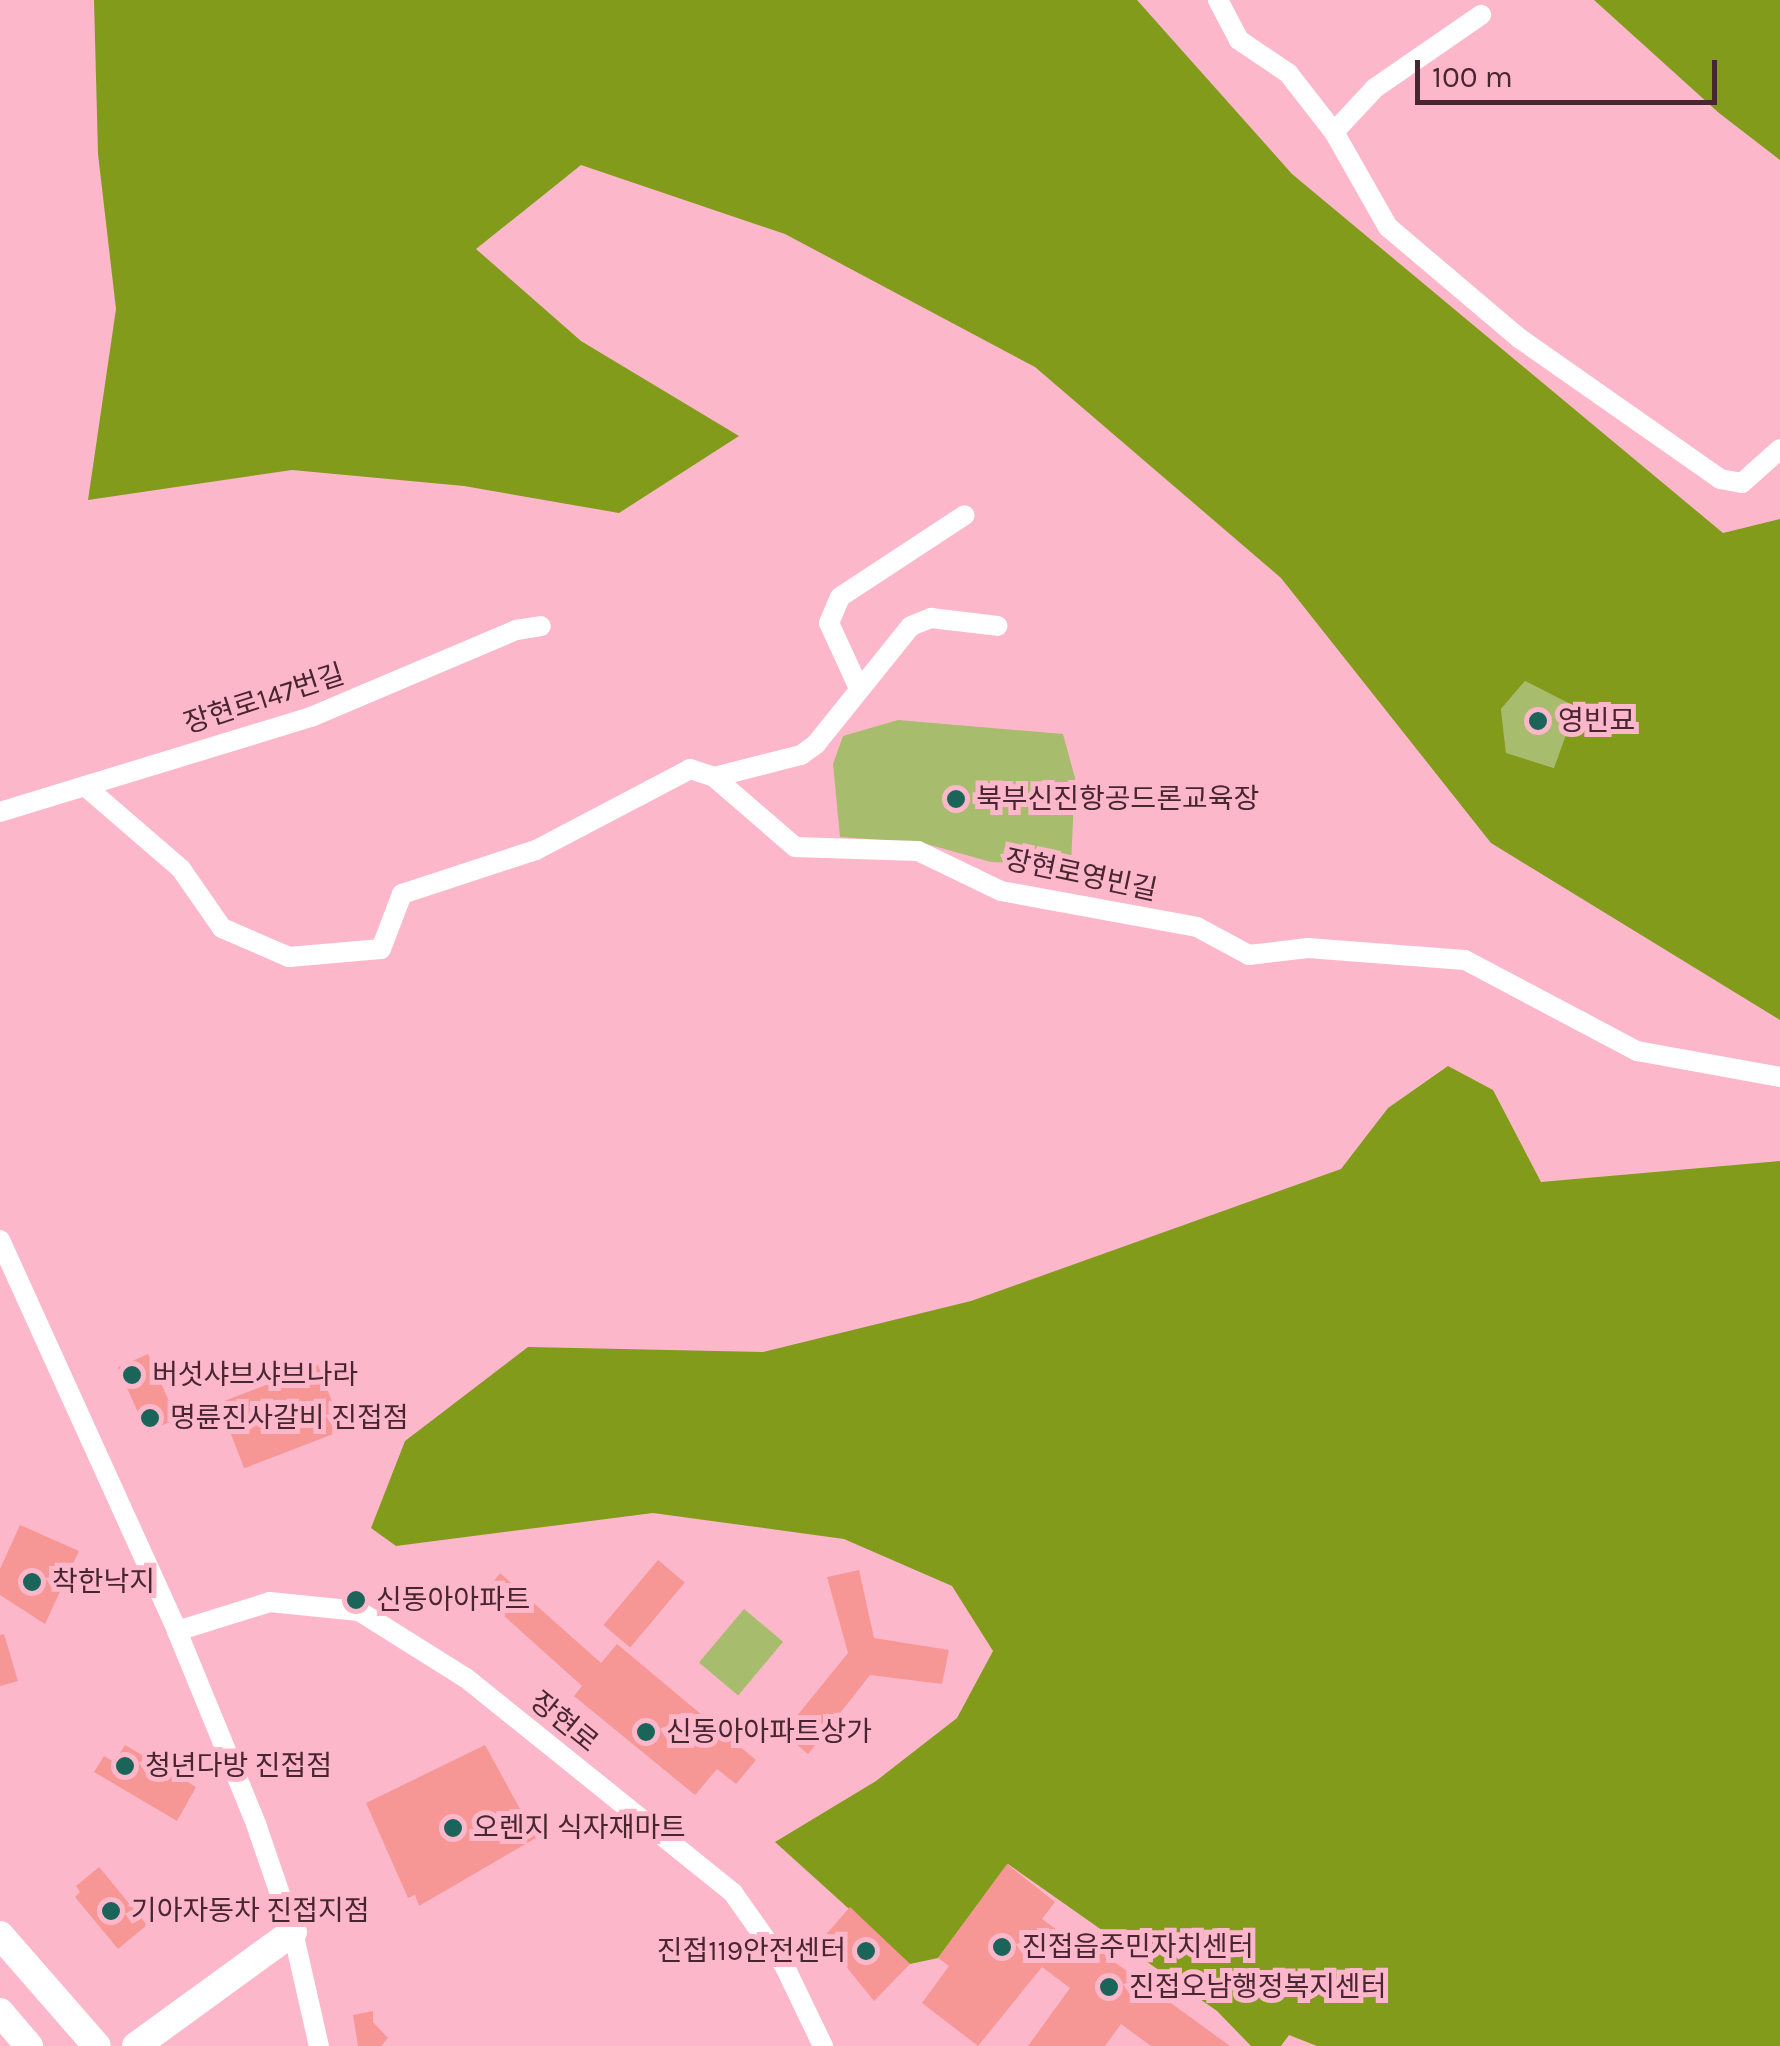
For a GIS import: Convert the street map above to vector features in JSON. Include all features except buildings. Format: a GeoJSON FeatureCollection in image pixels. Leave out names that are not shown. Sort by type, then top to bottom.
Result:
{"type":"FeatureCollection","features":[{"type":"Feature","properties":{"kind":"main road"},"geometry":{"type":"LineString","coordinates":[[136,2046],[294,1932]]}},
{"type":"Feature","properties":{"kind":"main road"},"geometry":{"type":"LineString","coordinates":[[0,1935],[97,2046]]}},
{"type":"Feature","properties":{"kind":"main road"},"geometry":{"type":"LineString","coordinates":[[0,2012],[29,2046]]}},
{"type":"Feature","properties":{"kind":"street"},"geometry":{"type":"LineString","coordinates":[[1218,0],[1239,40],[1288,73],[1334,132],[1388,227],[1519,338],[1720,480],[1742,482],[1780,449]]}},
{"type":"Feature","properties":{"kind":"street"},"geometry":{"type":"LineString","coordinates":[[1334,132],[1376,88],[1481,14]]}},
{"type":"Feature","properties":{"kind":"street"},"geometry":{"type":"LineString","coordinates":[[858,686],[828,624],[840,597],[965,515]]}},
{"type":"Feature","properties":{"kind":"street"},"geometry":{"type":"LineString","coordinates":[[85,786],[180,869],[222,928],[289,958],[381,949],[402,894],[536,850],[690,769],[714,777],[801,755],[912,626],[931,618],[998,626]]}},
{"type":"Feature","properties":{"kind":"street","name":"장현로147번길"},"geometry":{"type":"LineString","coordinates":[[0,812],[311,718],[516,630],[541,626]]}},
{"type":"Feature","properties":{"kind":"street","name":"장현로영빈길"},"geometry":{"type":"LineString","coordinates":[[714,777],[795,846],[918,852],[1001,891],[1197,928],[1249,955],[1308,948],[1465,960],[1638,1050],[1780,1077]]}},
{"type":"Feature","properties":{"kind":"street"},"geometry":{"type":"LineString","coordinates":[[0,1240],[177,1631],[294,1932],[319,2046]]}},
{"type":"Feature","properties":{"kind":"street","name":"장현로"},"geometry":{"type":"LineString","coordinates":[[177,1631],[270,1602],[359,1612],[466,1678],[734,1893],[784,1964],[823,2046]]}},
{"type":"Feature","properties":{"kind":"green space"},"geometry":{"type":"Polygon","coordinates":[[[94,0],[1137,0],[1292,174],[1723,533],[1780,519],[1780,1020],[1491,843],[1281,578],[1035,367],[785,234],[581,165],[476,249],[581,341],[739,436],[619,513],[464,486],[292,470],[88,500],[116,309],[98,154],[94,0]],[[1525,681],[1501,709],[1506,753],[1554,768],[1576,707],[1525,681]]]}},
{"type":"Feature","properties":{"kind":"green space"},"geometry":{"type":"Polygon","coordinates":[[[1594,0],[1780,0],[1780,160],[1719,113],[1594,0]]]}},
{"type":"Feature","properties":{"kind":"green space"},"geometry":{"type":"Polygon","coordinates":[[[1525,681],[1576,707],[1555,768],[1506,754],[1501,709],[1525,681]]]}},
{"type":"Feature","properties":{"kind":"green space","name":"북부신진항공드론교육장"},"geometry":{"type":"Polygon","coordinates":[[[898,720],[1063,734],[1075,778],[1071,865],[991,862],[923,843],[840,837],[833,764],[843,736],[898,720]]]}},
{"type":"Feature","properties":{"kind":"green space"},"geometry":{"type":"Polygon","coordinates":[[[1448,1066],[1493,1090],[1541,1182],[1780,1161],[1780,2046],[1317,2046],[1289,2035],[1281,2046],[1251,2046],[1217,2011],[1008,1864],[938,1958],[910,1964],[775,1842],[876,1781],[957,1718],[993,1651],[952,1586],[844,1539],[653,1513],[396,1546],[371,1528],[405,1441],[528,1347],[763,1352],[971,1301],[1341,1169],[1388,1108],[1448,1066]]]}},
{"type":"Feature","properties":{"kind":"green space"},"geometry":{"type":"Polygon","coordinates":[[[744,1609],[783,1642],[738,1695],[699,1663],[744,1609]]]}},
{"type":"Feature","properties":{"kind":"place","name":"영빈묘"},"geometry":{"type":"Point","coordinates":[1538,721]}},
{"type":"Feature","properties":{"kind":"place","name":"북부신진항공드론교육장"},"geometry":{"type":"Point","coordinates":[956,799]}},
{"type":"Feature","properties":{"kind":"place","name":"버섯샤브샤브나라"},"geometry":{"type":"Point","coordinates":[132,1375]}},
{"type":"Feature","properties":{"kind":"place","name":"명륜진사갈비 진접점"},"geometry":{"type":"Point","coordinates":[150,1418]}},
{"type":"Feature","properties":{"kind":"place","name":"착한낙지"},"geometry":{"type":"Point","coordinates":[32,1582]}},
{"type":"Feature","properties":{"kind":"place","name":"신동아아파트"},"geometry":{"type":"Point","coordinates":[356,1600]}},
{"type":"Feature","properties":{"kind":"place","name":"신동아아파트상가"},"geometry":{"type":"Point","coordinates":[646,1732]}},
{"type":"Feature","properties":{"kind":"place","name":"청년다방 진접점"},"geometry":{"type":"Point","coordinates":[125,1766]}},
{"type":"Feature","properties":{"kind":"place","name":"오렌지 식자재마트"},"geometry":{"type":"Point","coordinates":[453,1828]}},
{"type":"Feature","properties":{"kind":"place","name":"기아자동차 진접지점"},"geometry":{"type":"Point","coordinates":[111,1911]}},
{"type":"Feature","properties":{"kind":"place","name":"진접읍주민자치센터"},"geometry":{"type":"Point","coordinates":[1002,1947]}},
{"type":"Feature","properties":{"kind":"place","name":"진접119안전센터"},"geometry":{"type":"Point","coordinates":[866,1951]}},
{"type":"Feature","properties":{"kind":"place","name":"진접오남행정복지센터"},"geometry":{"type":"Point","coordinates":[1109,1987]}}]}
